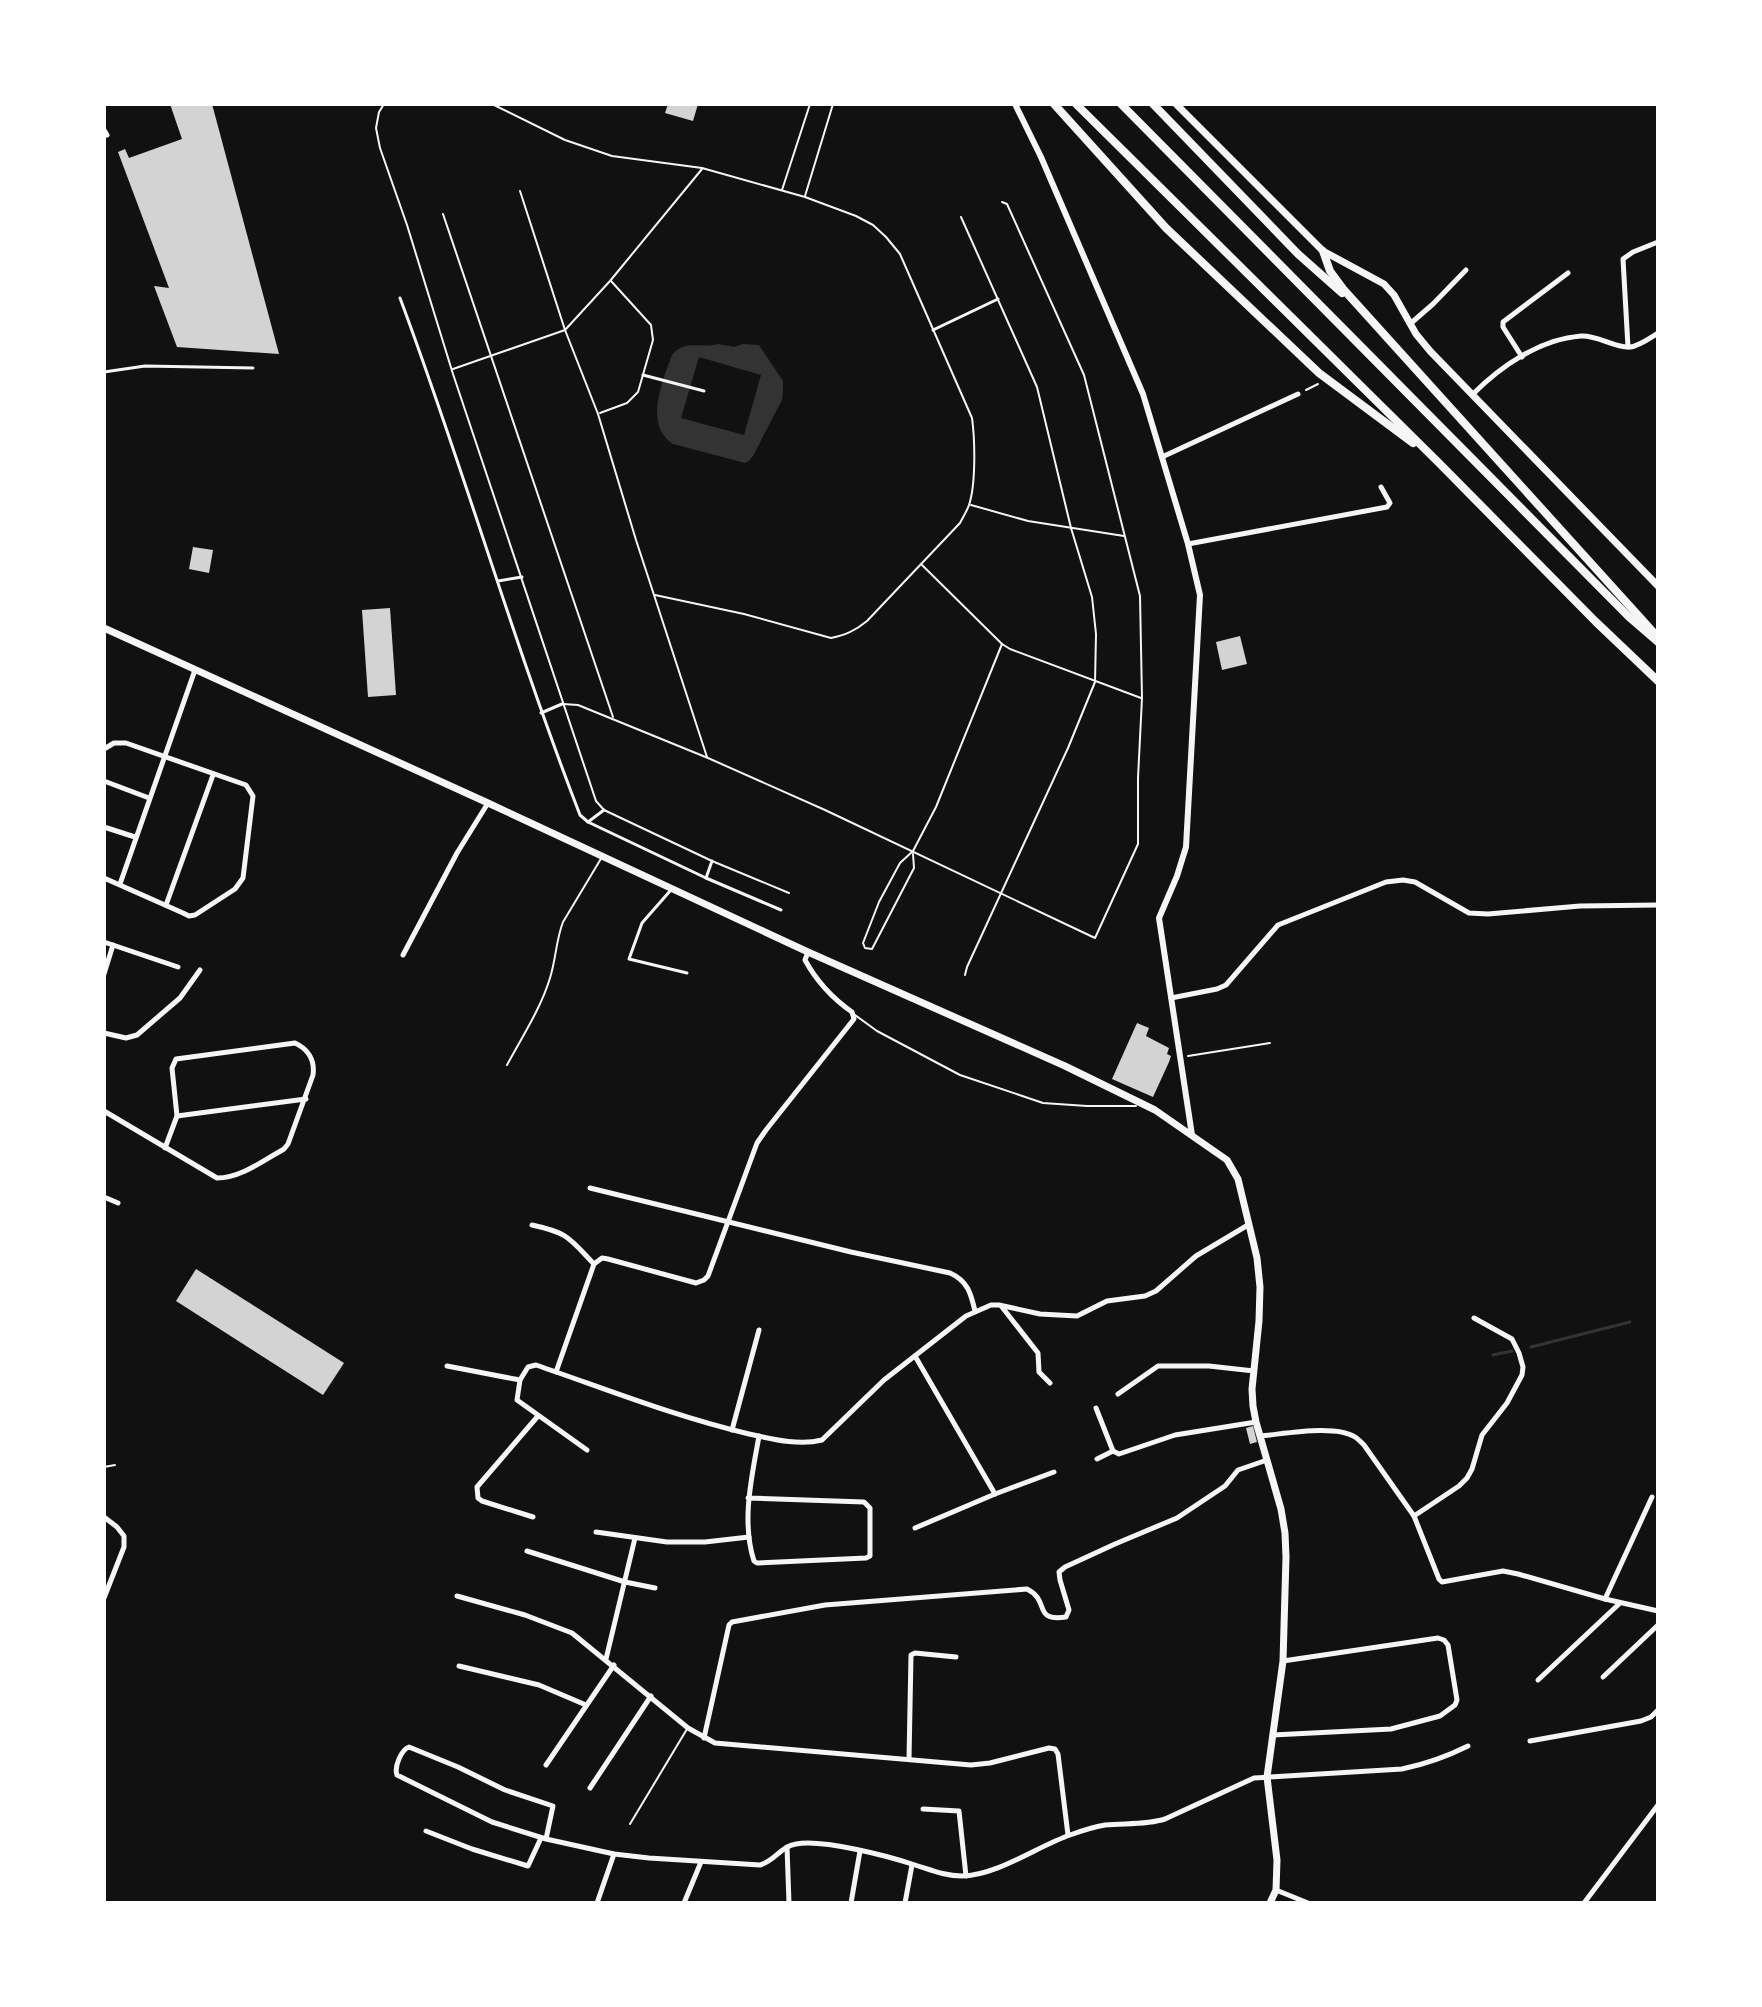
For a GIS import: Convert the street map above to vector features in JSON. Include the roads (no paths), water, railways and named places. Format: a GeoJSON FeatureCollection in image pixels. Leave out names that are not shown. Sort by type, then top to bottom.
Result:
{"type":"FeatureCollection","features":[{"type":"Feature","properties":{"kind":"highway"},"geometry":{"type":"LineString","coordinates":[[1054,104],[1166,228],[1319,373],[1439,463]]}},
{"type":"Feature","properties":{"kind":"highway"},"geometry":{"type":"LineString","coordinates":[[1076,104],[1606,633],[1658,681]]}},
{"type":"Feature","properties":{"kind":"highway"},"geometry":{"type":"LineString","coordinates":[[1121,104],[1629,617],[1658,640]]}},
{"type":"Feature","properties":{"kind":"highway"},"geometry":{"type":"LineString","coordinates":[[1153,104],[1298,254],[1367,315]]}},
{"type":"Feature","properties":{"kind":"highway"},"geometry":{"type":"LineString","coordinates":[[1323,251],[1330,271],[1344,290],[1658,640]]}},
{"type":"Feature","properties":{"kind":"main road"},"geometry":{"type":"LineString","coordinates":[[1176,104],[1323,251],[1384,284],[1430,351],[1658,586]]}},
{"type":"Feature","properties":{"kind":"main road"},"geometry":{"type":"LineString","coordinates":[[104,628],[1139,1101],[1227,1160],[1238,1179],[1257,1258],[1259,1321],[1252,1389],[1256,1422],[1285,1533],[1283,1661],[1267,1777],[1277,1860],[1276,1890],[1270,1903]]}},
{"type":"Feature","properties":{"kind":"street"},"geometry":{"type":"LineString","coordinates":[[1015,104],[1143,394],[1200,595],[1186,847],[1159,918],[1192,1135]]}},
{"type":"Feature","properties":{"kind":"street"},"geometry":{"type":"LineString","coordinates":[[1628,347],[1623,259],[1658,242]]}},
{"type":"Feature","properties":{"kind":"street"},"geometry":{"type":"LineString","coordinates":[[1410,324],[1466,270]]}},
{"type":"Feature","properties":{"kind":"street"},"geometry":{"type":"LineString","coordinates":[[1522,357],[1503,322],[1568,273]]}},
{"type":"Feature","properties":{"kind":"street"},"geometry":{"type":"LineString","coordinates":[[400,298],[431,381],[541,713],[580,815],[588,822],[706,878],[781,910]]}},
{"type":"Feature","properties":{"kind":"street"},"geometry":{"type":"LineString","coordinates":[[933,330],[998,299]]}},
{"type":"Feature","properties":{"kind":"street"},"geometry":{"type":"LineString","coordinates":[[1473,394],[1500,370],[1552,342],[1582,336],[1628,347],[1658,333]]}},
{"type":"Feature","properties":{"kind":"street"},"geometry":{"type":"LineString","coordinates":[[104,372],[145,366],[253,368]]}},
{"type":"Feature","properties":{"kind":"street"},"geometry":{"type":"LineString","coordinates":[[643,375],[704,391]]}},
{"type":"Feature","properties":{"kind":"street"},"geometry":{"type":"LineString","coordinates":[[1162,457],[1298,394]]}},
{"type":"Feature","properties":{"kind":"street"},"geometry":{"type":"LineString","coordinates":[[1188,544],[1387,507],[1390,503],[1381,487]]}},
{"type":"Feature","properties":{"kind":"street"},"geometry":{"type":"LineString","coordinates":[[498,581],[522,577]]}},
{"type":"Feature","properties":{"kind":"street"},"geometry":{"type":"LineString","coordinates":[[120,884],[195,670]]}},
{"type":"Feature","properties":{"kind":"street"},"geometry":{"type":"LineString","coordinates":[[541,713],[562,704]]}},
{"type":"Feature","properties":{"kind":"street"},"geometry":{"type":"LineString","coordinates":[[104,749],[120,742],[246,785],[253,796],[243,878],[235,889],[195,915],[189,916],[104,878]]}},
{"type":"Feature","properties":{"kind":"street"},"geometry":{"type":"LineString","coordinates":[[166,905],[213,775]]}},
{"type":"Feature","properties":{"kind":"street"},"geometry":{"type":"LineString","coordinates":[[104,781],[149,798]]}},
{"type":"Feature","properties":{"kind":"street"},"geometry":{"type":"LineString","coordinates":[[403,955],[457,853],[488,803]]}},
{"type":"Feature","properties":{"kind":"street"},"geometry":{"type":"LineString","coordinates":[[588,822],[604,810]]}},
{"type":"Feature","properties":{"kind":"street"},"geometry":{"type":"LineString","coordinates":[[104,827],[135,837]]}},
{"type":"Feature","properties":{"kind":"street"},"geometry":{"type":"LineString","coordinates":[[706,878],[712,861]]}},
{"type":"Feature","properties":{"kind":"street"},"geometry":{"type":"LineString","coordinates":[[1171,998],[1226,985],[1278,925],[1386,882],[1415,882],[1469,913],[1658,905]]}},
{"type":"Feature","properties":{"kind":"street"},"geometry":{"type":"LineString","coordinates":[[672,888],[642,923],[629,959],[687,973]]}},
{"type":"Feature","properties":{"kind":"street"},"geometry":{"type":"LineString","coordinates":[[104,942],[178,967]]}},
{"type":"Feature","properties":{"kind":"street"},"geometry":{"type":"LineString","coordinates":[[104,974],[113,945]]}},
{"type":"Feature","properties":{"kind":"street"},"geometry":{"type":"LineString","coordinates":[[556,1372],[594,1264],[602,1258],[699,1283],[708,1276],[761,1136],[854,1019],[854,1014],[833,999],[816,978],[805,960],[808,952]]}},
{"type":"Feature","properties":{"kind":"street"},"geometry":{"type":"LineString","coordinates":[[104,1033],[126,1038],[137,1035],[180,998],[200,970]]}},
{"type":"Feature","properties":{"kind":"street"},"geometry":{"type":"LineString","coordinates":[[104,1111],[165,1148],[217,1178],[227,1178],[288,1144],[306,1099],[314,1067],[308,1052],[295,1043],[174,1061],[177,1116],[165,1148]]}},
{"type":"Feature","properties":{"kind":"street"},"geometry":{"type":"LineString","coordinates":[[177,1116],[306,1099]]}},
{"type":"Feature","properties":{"kind":"street"},"geometry":{"type":"LineString","coordinates":[[590,1188],[950,1273],[966,1284],[975,1311]]}},
{"type":"Feature","properties":{"kind":"street"},"geometry":{"type":"LineString","coordinates":[[104,1197],[118,1203]]}},
{"type":"Feature","properties":{"kind":"street"},"geometry":{"type":"LineString","coordinates":[[587,1450],[517,1400],[523,1372],[532,1365],[732,1430],[811,1443],[822,1440],[884,1380],[975,1311],[991,1305],[1040,1314],[1077,1316],[1107,1301],[1145,1296],[1156,1291],[1196,1256],[1250,1224]]}},
{"type":"Feature","properties":{"kind":"street"},"geometry":{"type":"LineString","coordinates":[[532,1225],[567,1236],[594,1264]]}},
{"type":"Feature","properties":{"kind":"street"},"geometry":{"type":"LineString","coordinates":[[1001,1306],[1038,1353],[1039,1372],[1050,1383]]}},
{"type":"Feature","properties":{"kind":"street"},"geometry":{"type":"LineString","coordinates":[[1414,1516],[1467,1478],[1482,1435],[1507,1403],[1522,1375],[1523,1367],[1512,1339],[1474,1318]]}},
{"type":"Feature","properties":{"kind":"street"},"geometry":{"type":"LineString","coordinates":[[732,1430],[759,1330]]}},
{"type":"Feature","properties":{"kind":"street"},"geometry":{"type":"LineString","coordinates":[[915,1356],[995,1494]]}},
{"type":"Feature","properties":{"kind":"street"},"geometry":{"type":"LineString","coordinates":[[447,1366],[520,1380]]}},
{"type":"Feature","properties":{"kind":"street"},"geometry":{"type":"LineString","coordinates":[[1118,1394],[1158,1366],[1209,1366],[1254,1371]]}},
{"type":"Feature","properties":{"kind":"street"},"geometry":{"type":"LineString","coordinates":[[1096,1408],[1114,1452]]}},
{"type":"Feature","properties":{"kind":"street"},"geometry":{"type":"LineString","coordinates":[[533,1517],[488,1504],[478,1498],[477,1487],[538,1416]]}},
{"type":"Feature","properties":{"kind":"street"},"geometry":{"type":"LineString","coordinates":[[1097,1459],[1175,1435],[1256,1422]]}},
{"type":"Feature","properties":{"kind":"street"},"geometry":{"type":"LineString","coordinates":[[1260,1436],[1330,1430],[1356,1437],[1414,1516],[1442,1582],[1503,1571],[1658,1611]]}},
{"type":"Feature","properties":{"kind":"street"},"geometry":{"type":"LineString","coordinates":[[748,1498],[864,1502],[870,1508],[870,1556],[754,1561],[748,1498],[759,1436]]}},
{"type":"Feature","properties":{"kind":"street"},"geometry":{"type":"LineString","coordinates":[[704,1738],[732,1622],[825,1605],[1027,1589],[1038,1597],[1049,1618],[1066,1617],[1069,1610],[1059,1572],[1065,1567],[1177,1518],[1225,1486],[1238,1470],[1267,1460]]}},
{"type":"Feature","properties":{"kind":"street"},"geometry":{"type":"LineString","coordinates":[[915,1528],[1054,1472]]}},
{"type":"Feature","properties":{"kind":"street"},"geometry":{"type":"LineString","coordinates":[[1605,1599],[1652,1497]]}},
{"type":"Feature","properties":{"kind":"street"},"geometry":{"type":"LineString","coordinates":[[104,1517],[124,1536],[124,1547],[104,1598]]}},
{"type":"Feature","properties":{"kind":"street"},"geometry":{"type":"LineString","coordinates":[[596,1532],[667,1542],[750,1537]]}},
{"type":"Feature","properties":{"kind":"street"},"geometry":{"type":"LineString","coordinates":[[606,1659],[635,1538]]}},
{"type":"Feature","properties":{"kind":"street"},"geometry":{"type":"LineString","coordinates":[[527,1551],[625,1582],[655,1588]]}},
{"type":"Feature","properties":{"kind":"street"},"geometry":{"type":"LineString","coordinates":[[457,1596],[525,1615],[572,1633],[688,1728],[715,1743],[971,1765],[1055,1749],[1068,1835]]}},
{"type":"Feature","properties":{"kind":"street"},"geometry":{"type":"LineString","coordinates":[[1538,1680],[1621,1603]]}},
{"type":"Feature","properties":{"kind":"street"},"geometry":{"type":"LineString","coordinates":[[1603,1677],[1658,1625]]}},
{"type":"Feature","properties":{"kind":"street"},"geometry":{"type":"LineString","coordinates":[[1272,1735],[1391,1729],[1440,1716],[1457,1700],[1448,1645],[1438,1638],[1283,1661]]}},
{"type":"Feature","properties":{"kind":"street"},"geometry":{"type":"LineString","coordinates":[[909,1759],[911,1655],[956,1657]]}},
{"type":"Feature","properties":{"kind":"street"},"geometry":{"type":"LineString","coordinates":[[546,1765],[614,1665]]}},
{"type":"Feature","properties":{"kind":"street"},"geometry":{"type":"LineString","coordinates":[[459,1666],[539,1685],[586,1705]]}},
{"type":"Feature","properties":{"kind":"street"},"geometry":{"type":"LineString","coordinates":[[590,1788],[651,1696]]}},
{"type":"Feature","properties":{"kind":"street"},"geometry":{"type":"LineString","coordinates":[[1530,1741],[1646,1720],[1658,1710]]}},
{"type":"Feature","properties":{"kind":"street"},"geometry":{"type":"LineString","coordinates":[[426,1831],[530,1866],[544,1839],[553,1806],[505,1790],[409,1747],[404,1750],[396,1768],[397,1775],[492,1822],[544,1839],[614,1854],[760,1865],[769,1863],[787,1847],[799,1843],[825,1845],[860,1851],[946,1875],[966,1876],[1024,1857],[1068,1835],[1100,1826],[1152,1823],[1165,1819],[1254,1778],[1402,1769],[1446,1757],[1468,1746]]}},
{"type":"Feature","properties":{"kind":"street"},"geometry":{"type":"LineString","coordinates":[[1584,1903],[1658,1805]]}},
{"type":"Feature","properties":{"kind":"street"},"geometry":{"type":"LineString","coordinates":[[923,1809],[959,1811],[966,1876]]}},
{"type":"Feature","properties":{"kind":"street"},"geometry":{"type":"LineString","coordinates":[[787,1847],[789,1903]]}},
{"type":"Feature","properties":{"kind":"street"},"geometry":{"type":"LineString","coordinates":[[851,1903],[860,1851]]}},
{"type":"Feature","properties":{"kind":"street"},"geometry":{"type":"LineString","coordinates":[[597,1903],[614,1854]]}},
{"type":"Feature","properties":{"kind":"street"},"geometry":{"type":"LineString","coordinates":[[684,1903],[701,1862]]}},
{"type":"Feature","properties":{"kind":"street"},"geometry":{"type":"LineString","coordinates":[[905,1903],[912,1864]]}},
{"type":"Feature","properties":{"kind":"street"},"geometry":{"type":"LineString","coordinates":[[1276,1890],[1308,1903]]}},
{"type":"Feature","properties":{"kind":"lane"},"geometry":{"type":"LineString","coordinates":[[384,104],[376,128],[380,148],[596,801],[604,810],[789,893]]}},
{"type":"Feature","properties":{"kind":"lane"},"geometry":{"type":"LineString","coordinates":[[492,104],[565,140],[612,156],[702,168],[805,197],[873,225],[900,254],[972,418],[972,491],[960,523],[856,630],[831,638],[744,614],[655,595]]}},
{"type":"Feature","properties":{"kind":"lane"},"geometry":{"type":"LineString","coordinates":[[782,190],[810,104]]}},
{"type":"Feature","properties":{"kind":"lane"},"geometry":{"type":"LineString","coordinates":[[805,197],[833,104]]}},
{"type":"Feature","properties":{"kind":"lane"},"geometry":{"type":"LineString","coordinates":[[452,370],[565,330],[610,281],[702,168]]}},
{"type":"Feature","properties":{"kind":"lane"},"geometry":{"type":"LineString","coordinates":[[520,191],[565,330],[598,414],[708,758]]}},
{"type":"Feature","properties":{"kind":"lane"},"geometry":{"type":"LineString","coordinates":[[562,704],[578,705],[708,758],[1095,938],[1138,844],[1142,698],[1140,596],[1081,367],[1007,204],[1002,202]]}},
{"type":"Feature","properties":{"kind":"lane"},"geometry":{"type":"LineString","coordinates":[[443,214],[613,718]]}},
{"type":"Feature","properties":{"kind":"lane"},"geometry":{"type":"LineString","coordinates":[[961,217],[1037,387],[1071,528],[1092,597],[1096,634],[1095,682],[965,975]]}},
{"type":"Feature","properties":{"kind":"lane"},"geometry":{"type":"LineString","coordinates":[[598,414],[633,399],[638,392],[653,340],[651,325],[610,281]]}},
{"type":"Feature","properties":{"kind":"lane"},"geometry":{"type":"LineString","coordinates":[[969,505],[1028,521],[1124,536]]}},
{"type":"Feature","properties":{"kind":"lane"},"geometry":{"type":"LineString","coordinates":[[921,565],[1010,649],[1142,698]]}},
{"type":"Feature","properties":{"kind":"lane"},"geometry":{"type":"LineString","coordinates":[[913,851],[914,868],[874,946],[868,950],[863,943],[879,902],[900,863],[913,851],[936,807],[1002,644]]}},
{"type":"Feature","properties":{"kind":"lane"},"geometry":{"type":"LineString","coordinates":[[507,1065],[550,979],[563,922],[602,856]]}},
{"type":"Feature","properties":{"kind":"lane"},"geometry":{"type":"LineString","coordinates":[[854,1014],[877,1031],[960,1075],[1043,1103],[1134,1107],[1139,1101]]}},
{"type":"Feature","properties":{"kind":"lane"},"geometry":{"type":"LineString","coordinates":[[104,1467],[115,1465]]}},
{"type":"Feature","properties":{"kind":"lane"},"geometry":{"type":"LineString","coordinates":[[630,1824],[688,1728]]}},
{"type":"Feature","properties":{"kind":"waterway"},"geometry":{"type":"LineString","coordinates":[[1531,1347],[1630,1322]]}},
{"type":"Feature","properties":{"kind":"waterway"},"geometry":{"type":"LineString","coordinates":[[1493,1355],[1512,1351]]}}]}
